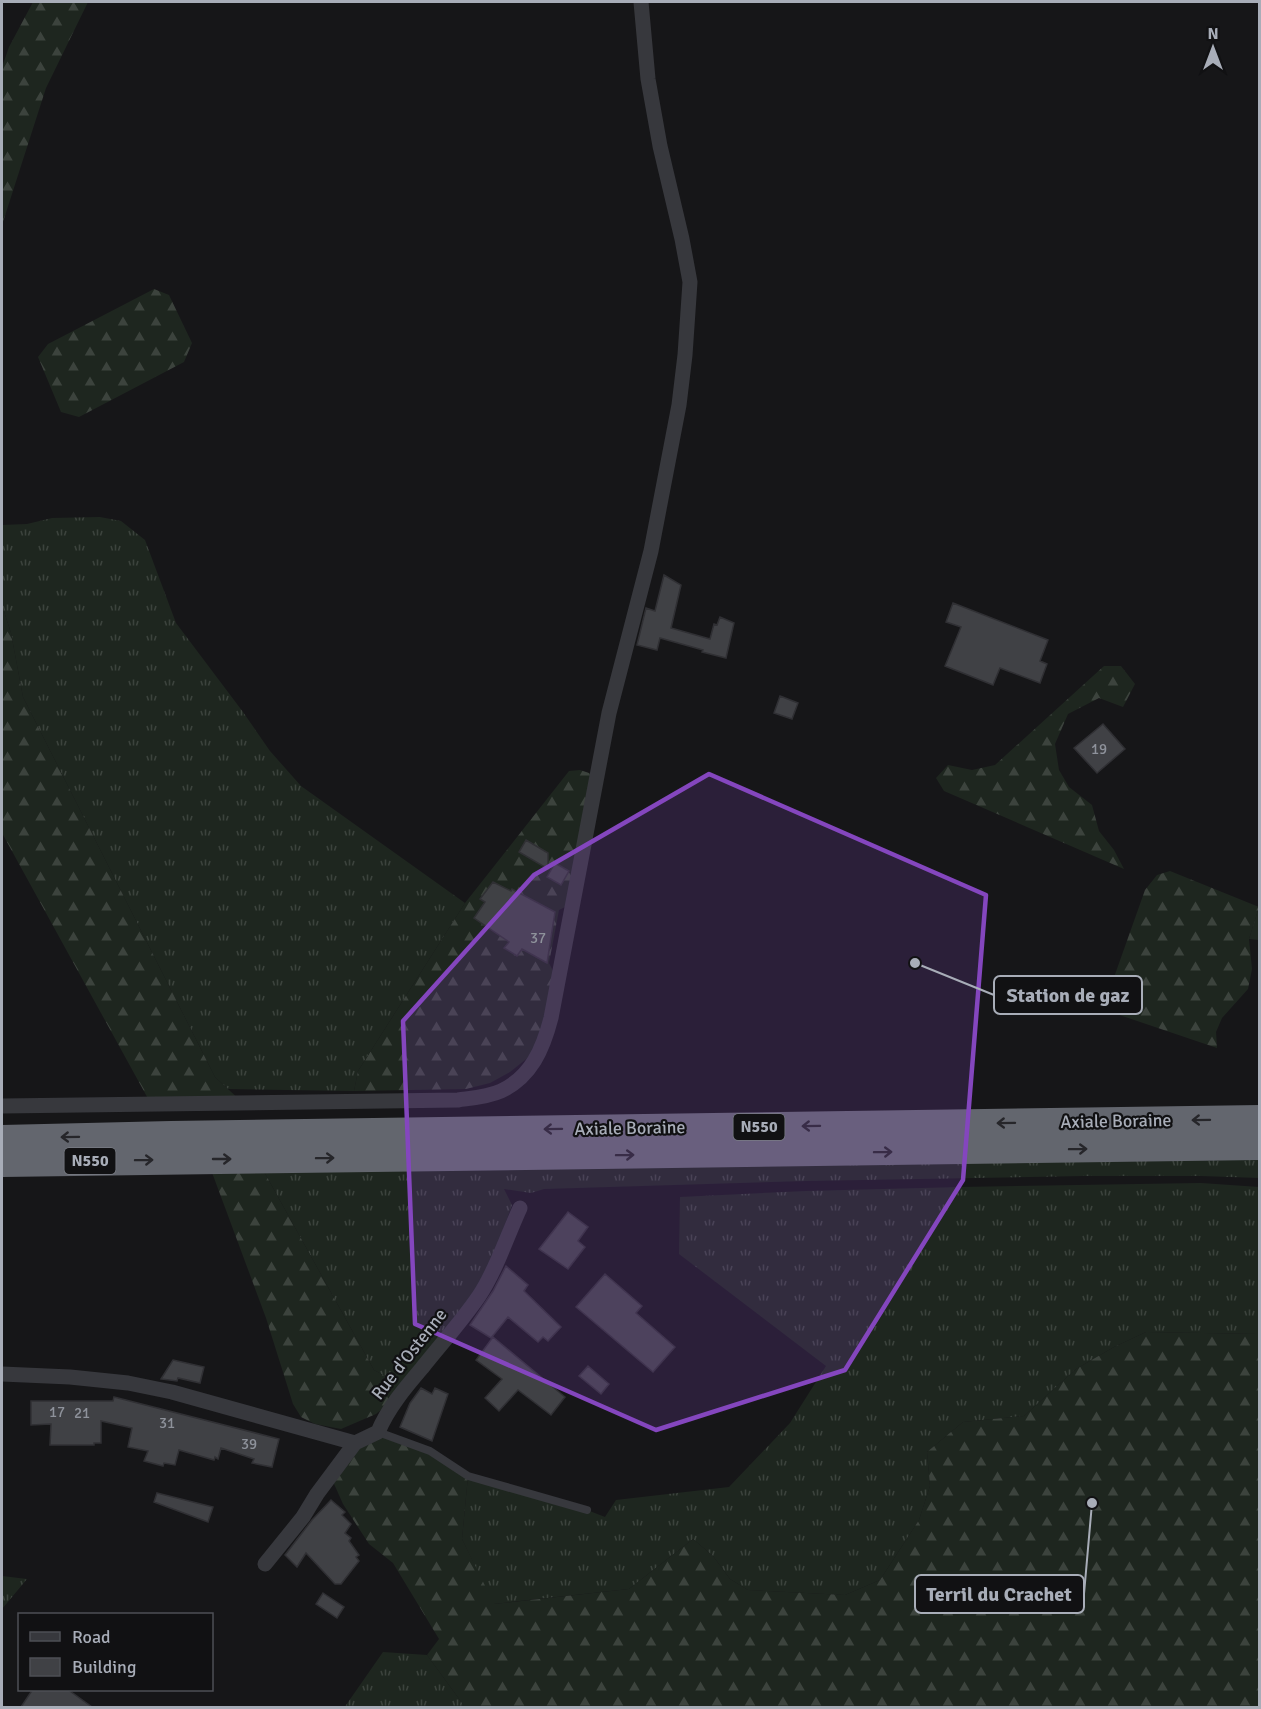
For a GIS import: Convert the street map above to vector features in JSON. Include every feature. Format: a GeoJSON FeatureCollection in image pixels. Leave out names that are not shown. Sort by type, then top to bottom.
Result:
{"type":"FeatureCollection","features":[{"type":"Feature","properties":{"kind":"highway","name":"Axiale Boraine"},"geometry":{"type":"LineString","coordinates":[[262,1146],[1260,1119]]}},
{"type":"Feature","properties":{"kind":"highway","name":"Axiale Boraine"},"geometry":{"type":"LineString","coordinates":[[2,1139],[174,1147],[1260,1146]]}},
{"type":"Feature","properties":{"kind":"highway","name":"Axiale Boraine"},"geometry":{"type":"LineString","coordinates":[[2,1163],[174,1147]]}},
{"type":"Feature","properties":{"kind":"street"},"geometry":{"type":"LineString","coordinates":[[2,1106],[458,1100],[500,1092],[519,1080],[534,1061],[544,1043],[551,1018],[609,714],[651,551],[679,405],[685,355],[690,282],[660,146],[648,79],[641,2]]}},
{"type":"Feature","properties":{"kind":"street","name":"Rue d'Ostenne"},"geometry":{"type":"LineString","coordinates":[[378,1432],[384,1417],[406,1387],[481,1294],[520,1208]]}},
{"type":"Feature","properties":{"kind":"street"},"geometry":{"type":"LineString","coordinates":[[2,1374],[70,1377],[128,1383],[172,1392],[355,1443]]}},
{"type":"Feature","properties":{"kind":"street"},"geometry":{"type":"LineString","coordinates":[[265,1564],[303,1517],[355,1443],[378,1432]]}},
{"type":"Feature","properties":{"kind":"lane"},"geometry":{"type":"LineString","coordinates":[[378,1432],[430,1451],[468,1476],[587,1510]]}},
{"type":"Feature","properties":{"kind":"highlighted area"},"geometry":{"type":"Polygon","coordinates":[[[709,774],[986,895],[963,1180],[845,1370],[656,1430],[415,1324],[403,1021],[534,875],[709,774]]]}},
{"type":"Feature","properties":{"kind":"green space"},"geometry":{"type":"Polygon","coordinates":[[[33,2],[88,2],[46,88],[2,225],[2,67],[9,47],[33,2]]]}},
{"type":"Feature","properties":{"kind":"green space"},"geometry":{"type":"Polygon","coordinates":[[[154,289],[169,295],[192,343],[184,362],[79,417],[61,412],[38,357],[48,344],[154,289]]]}},
{"type":"Feature","properties":{"kind":"green space"},"geometry":{"type":"Polygon","coordinates":[[[100,517],[121,521],[145,540],[176,623],[270,751],[301,786],[465,903],[358,1071],[354,1091],[228,1089],[215,1077],[23,697],[11,633],[2,605],[2,525],[27,524],[52,518],[100,517]]]}},
{"type":"Feature","properties":{"kind":"green space"},"geometry":{"type":"Polygon","coordinates":[[[2,605],[11,633],[23,697],[215,1077],[243,1103],[151,1104],[2,833],[2,605]]]}},
{"type":"Feature","properties":{"kind":"green space"},"geometry":{"type":"Polygon","coordinates":[[[1104,666],[1121,666],[1135,684],[1123,707],[1099,698],[1068,714],[1055,744],[1059,770],[1069,787],[1092,805],[1099,831],[1114,850],[1124,869],[944,791],[936,778],[948,765],[972,770],[995,765],[1104,666]]]}},
{"type":"Feature","properties":{"kind":"green space"},"geometry":{"type":"Polygon","coordinates":[[[580,770],[592,774],[567,906],[559,910],[549,963],[555,975],[538,1045],[530,1056],[510,1072],[490,1083],[466,1089],[354,1091],[358,1071],[465,903],[569,771],[580,770]]]}},
{"type":"Feature","properties":{"kind":"green space"},"geometry":{"type":"Polygon","coordinates":[[[1170,871],[1259,907],[1249,939],[1252,969],[1248,989],[1222,1018],[1216,1032],[1217,1048],[1087,1004],[1107,997],[1145,890],[1157,875],[1170,871]]]}},
{"type":"Feature","properties":{"kind":"green space"},"geometry":{"type":"Polygon","coordinates":[[[1259,907],[1259,940],[1249,939],[1259,907]]]}},
{"type":"Feature","properties":{"kind":"green space"},"geometry":{"type":"Polygon","coordinates":[[[1259,1146],[1260,1178],[1083,1176],[544,1189],[531,1193],[504,1189],[512,1205],[497,1246],[492,1271],[386,1406],[385,1376],[374,1370],[257,1159],[1259,1146]]]}},
{"type":"Feature","properties":{"kind":"green space"},"geometry":{"type":"Polygon","coordinates":[[[207,1159],[257,1159],[374,1370],[385,1376],[389,1382],[390,1395],[386,1406],[376,1414],[341,1429],[315,1424],[301,1417],[293,1404],[266,1318],[207,1159]]]}},
{"type":"Feature","properties":{"kind":"green space"},"geometry":{"type":"Polygon","coordinates":[[[1201,1183],[1259,1187],[1259,1334],[1146,1332],[1076,1369],[1024,1416],[963,1422],[927,1452],[930,1486],[919,1520],[880,1580],[845,1595],[748,1590],[730,1579],[713,1556],[693,1539],[629,1589],[493,1604],[462,1539],[468,1476],[605,1517],[616,1500],[729,1487],[790,1423],[826,1366],[679,1254],[680,1197],[806,1191],[1201,1183]]]}},
{"type":"Feature","properties":{"kind":"green space"},"geometry":{"type":"Polygon","coordinates":[[[1146,1332],[1259,1334],[1259,1707],[465,1707],[427,1655],[439,1639],[393,1563],[369,1544],[343,1504],[331,1477],[355,1443],[378,1432],[430,1451],[468,1476],[462,1539],[494,1604],[629,1589],[693,1539],[713,1556],[730,1579],[748,1590],[845,1595],[880,1580],[919,1520],[930,1486],[927,1452],[963,1422],[1024,1416],[1076,1369],[1146,1332]]]}},
{"type":"Feature","properties":{"kind":"green space"},"geometry":{"type":"Polygon","coordinates":[[[2,1576],[27,1579],[2,1609],[2,1576]]]}},
{"type":"Feature","properties":{"kind":"green space"},"geometry":{"type":"Polygon","coordinates":[[[383,1652],[427,1655],[465,1707],[344,1708],[383,1652]]]}},
{"type":"Feature","properties":{"kind":"building"},"geometry":{"type":"Polygon","coordinates":[[[664,575],[681,585],[671,628],[710,639],[714,624],[717,625],[720,617],[734,623],[726,658],[660,638],[657,650],[637,645],[646,608],[655,611],[664,575]]]}},
{"type":"Feature","properties":{"kind":"building"},"geometry":{"type":"Polygon","coordinates":[[[953,603],[1048,640],[1040,661],[1047,664],[1040,683],[1000,668],[993,685],[945,666],[961,627],[946,622],[953,603]]]}},
{"type":"Feature","properties":{"kind":"building"},"geometry":{"type":"Polygon","coordinates":[[[780,696],[798,703],[792,719],[774,713],[780,696]]]}},
{"type":"Feature","properties":{"kind":"building"},"geometry":{"type":"Polygon","coordinates":[[[1103,724],[1125,749],[1097,773],[1074,748],[1103,724]]]}},
{"type":"Feature","properties":{"kind":"building"},"geometry":{"type":"Polygon","coordinates":[[[526,840],[548,853],[548,869],[519,852],[526,840]]]}},
{"type":"Feature","properties":{"kind":"building"},"geometry":{"type":"Polygon","coordinates":[[[555,863],[569,871],[561,885],[547,877],[555,863]]]}},
{"type":"Feature","properties":{"kind":"building"},"geometry":{"type":"Polygon","coordinates":[[[493,882],[511,891],[512,889],[555,912],[547,963],[522,949],[517,956],[504,948],[509,942],[474,918],[485,902],[480,899],[493,882]]]}},
{"type":"Feature","properties":{"kind":"building"},"geometry":{"type":"Polygon","coordinates":[[[568,1212],[588,1227],[578,1241],[585,1247],[568,1269],[539,1249],[568,1212]]]}},
{"type":"Feature","properties":{"kind":"building"},"geometry":{"type":"Polygon","coordinates":[[[506,1266],[528,1285],[524,1291],[561,1327],[548,1341],[543,1337],[538,1342],[508,1317],[491,1338],[470,1325],[493,1291],[506,1266]]]}},
{"type":"Feature","properties":{"kind":"building"},"geometry":{"type":"Polygon","coordinates":[[[605,1274],[642,1306],[636,1313],[675,1347],[653,1372],[576,1307],[605,1274]]]}},
{"type":"Feature","properties":{"kind":"building"},"geometry":{"type":"Polygon","coordinates":[[[493,1337],[565,1397],[551,1415],[518,1390],[499,1411],[485,1398],[502,1379],[476,1360],[493,1337]]]}},
{"type":"Feature","properties":{"kind":"building"},"geometry":{"type":"Polygon","coordinates":[[[173,1360],[204,1367],[200,1383],[178,1378],[177,1381],[161,1379],[173,1360]]]}},
{"type":"Feature","properties":{"kind":"building"},"geometry":{"type":"Polygon","coordinates":[[[588,1366],[609,1384],[601,1394],[579,1376],[588,1366]]]}},
{"type":"Feature","properties":{"kind":"building"},"geometry":{"type":"Polygon","coordinates":[[[421,1388],[432,1394],[435,1388],[448,1394],[432,1441],[400,1427],[410,1403],[421,1388]]]}},
{"type":"Feature","properties":{"kind":"building"},"geometry":{"type":"Polygon","coordinates":[[[114,1397],[279,1439],[272,1467],[252,1463],[254,1459],[221,1448],[218,1459],[215,1457],[214,1460],[179,1450],[175,1465],[164,1463],[163,1466],[144,1461],[148,1451],[128,1447],[132,1428],[101,1421],[101,1443],[50,1445],[51,1424],[31,1425],[31,1401],[113,1401],[114,1397]]]}},
{"type":"Feature","properties":{"kind":"building"},"geometry":{"type":"Polygon","coordinates":[[[157,1493],[213,1507],[208,1522],[154,1502],[157,1493]]]}},
{"type":"Feature","properties":{"kind":"building"},"geometry":{"type":"Polygon","coordinates":[[[331,1500],[345,1512],[342,1515],[351,1524],[345,1533],[351,1538],[349,1541],[359,1555],[356,1557],[359,1561],[341,1584],[335,1584],[306,1553],[297,1567],[285,1555],[331,1500]]]}},
{"type":"Feature","properties":{"kind":"building"},"geometry":{"type":"Polygon","coordinates":[[[323,1593],[344,1607],[337,1618],[316,1604],[323,1593]]]}},
{"type":"Feature","properties":{"kind":"building"},"geometry":{"type":"Polygon","coordinates":[[[32,1691],[70,1691],[92,1707],[21,1707],[32,1691]]]}},
{"type":"Feature","properties":{"kind":"place","name":"Station de gaz"},"geometry":{"type":"Point","coordinates":[915,963]}},
{"type":"Feature","properties":{"kind":"place","name":"Terril du Crachet"},"geometry":{"type":"Point","coordinates":[1092,1503]}}]}
